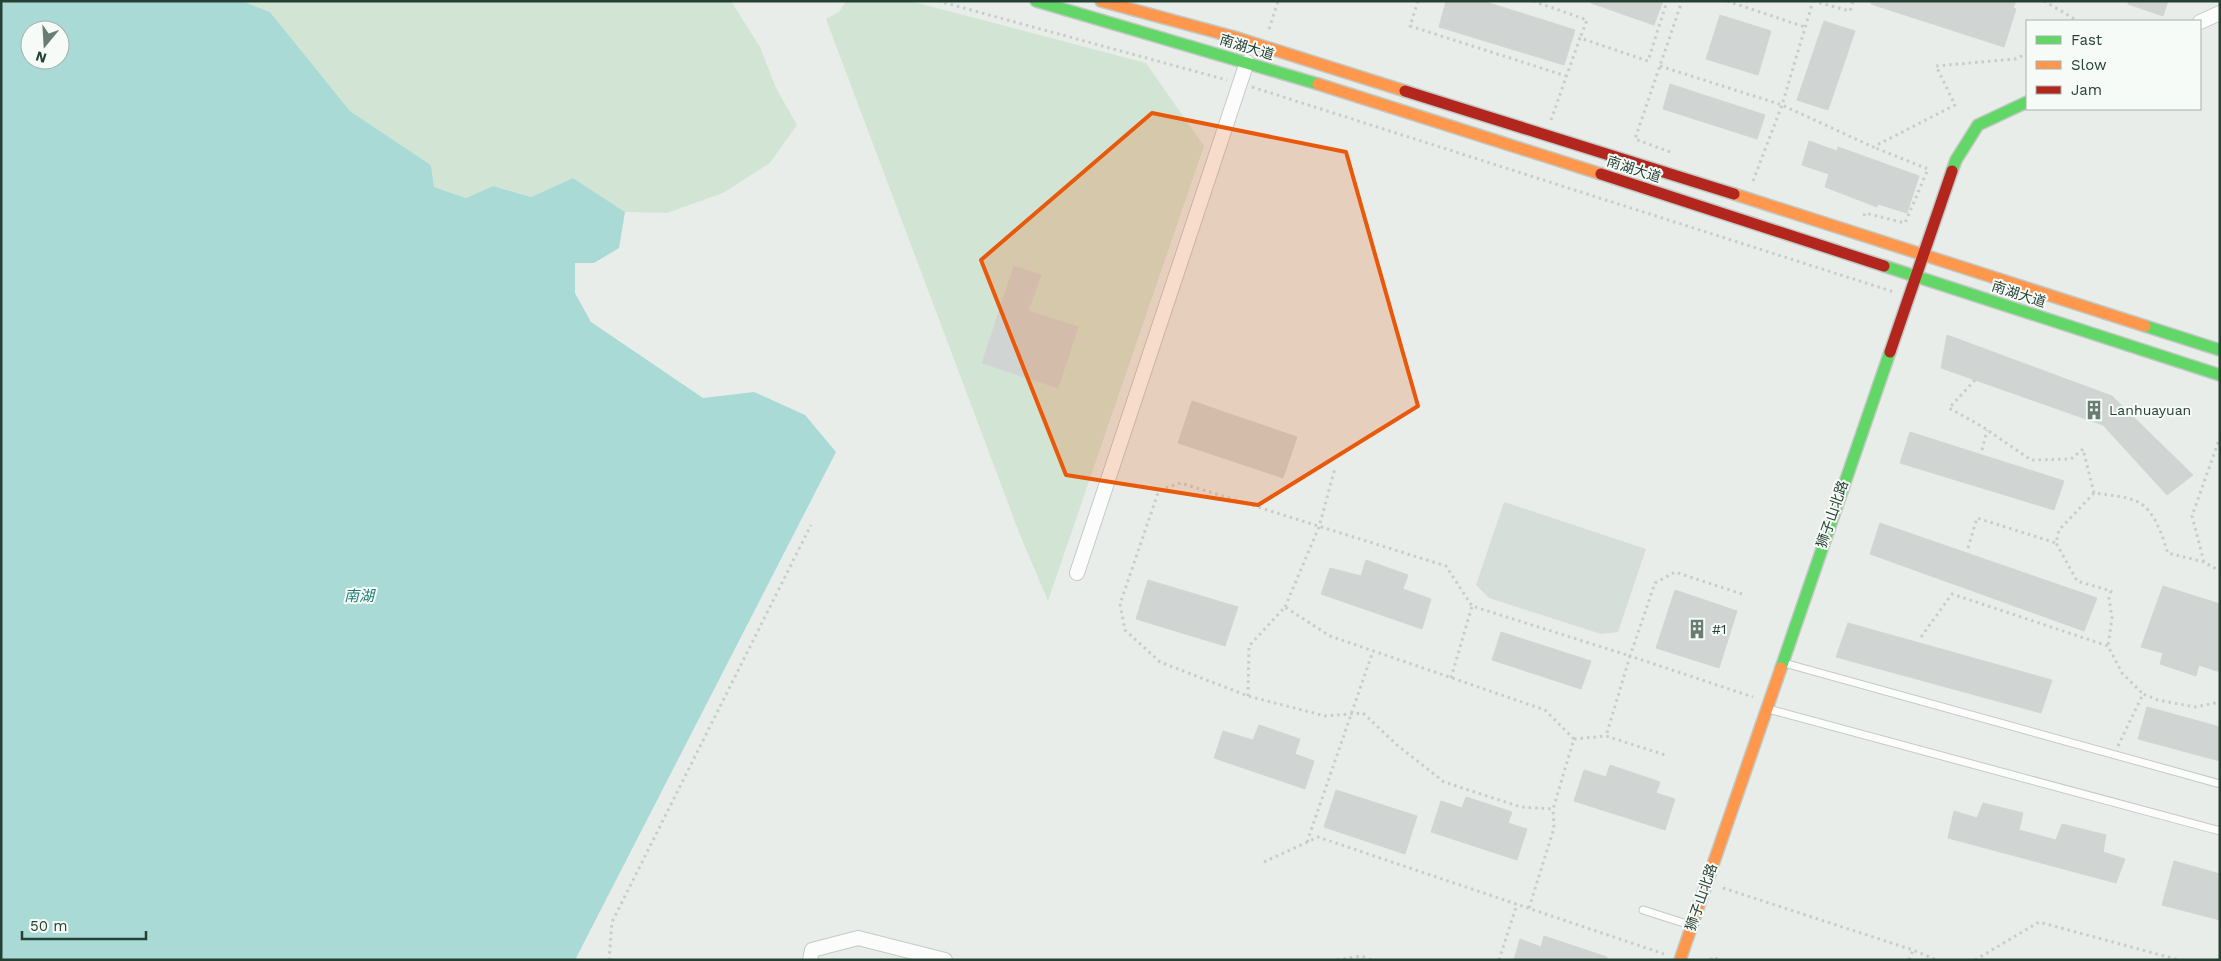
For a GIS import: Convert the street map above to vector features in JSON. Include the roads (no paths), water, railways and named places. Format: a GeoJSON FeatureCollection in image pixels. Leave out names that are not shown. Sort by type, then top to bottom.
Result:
{"type":"FeatureCollection","features":[{"type":"Feature","properties":{"kind":"main road","name":"南湖大道"},"geometry":{"type":"LineString","coordinates":[[1036,1],[1247,62],[2220,375]]}},
{"type":"Feature","properties":{"kind":"main road","name":"南湖大道"},"geometry":{"type":"LineString","coordinates":[[1101,1],[1263,46],[1923,253],[2220,350]]}},
{"type":"Feature","properties":{"kind":"main road","name":"狮子山北路"},"geometry":{"type":"LineString","coordinates":[[1676,958],[1691,926],[1956,160],[1978,125],[2026,102]]}},
{"type":"Feature","properties":{"kind":"street"},"geometry":{"type":"LineString","coordinates":[[2201,22],[2220,13]]}},
{"type":"Feature","properties":{"kind":"street"},"geometry":{"type":"LineString","coordinates":[[1077,572],[1247,62]]}},
{"type":"Feature","properties":{"kind":"street"},"geometry":{"type":"LineString","coordinates":[[810,960],[812,950],[858,938],[945,960]]}},
{"type":"Feature","properties":{"kind":"lane"},"geometry":{"type":"LineString","coordinates":[[1781,662],[2220,784]]}},
{"type":"Feature","properties":{"kind":"lane"},"geometry":{"type":"LineString","coordinates":[[1766,705],[2220,831]]}},
{"type":"Feature","properties":{"kind":"lane"},"geometry":{"type":"LineString","coordinates":[[1643,910],[1691,926]]}},
{"type":"Feature","properties":{"kind":"water","name":"南湖"},"geometry":{"type":"Polygon","coordinates":[[[3,1],[242,1],[270,12],[350,111],[431,165],[434,187],[466,198],[493,186],[531,197],[573,178],[625,212],[619,248],[594,263],[575,263],[575,293],[591,322],[703,398],[754,392],[805,415],[836,452],[575,960],[1,960],[1,4],[3,1]]]}},
{"type":"Feature","properties":{"kind":"place","name":"Lanhuayuan"},"geometry":{"type":"Point","coordinates":[2094,410]}},
{"type":"Feature","properties":{"kind":"place","name":"#1"},"geometry":{"type":"Point","coordinates":[1697,629]}}]}
